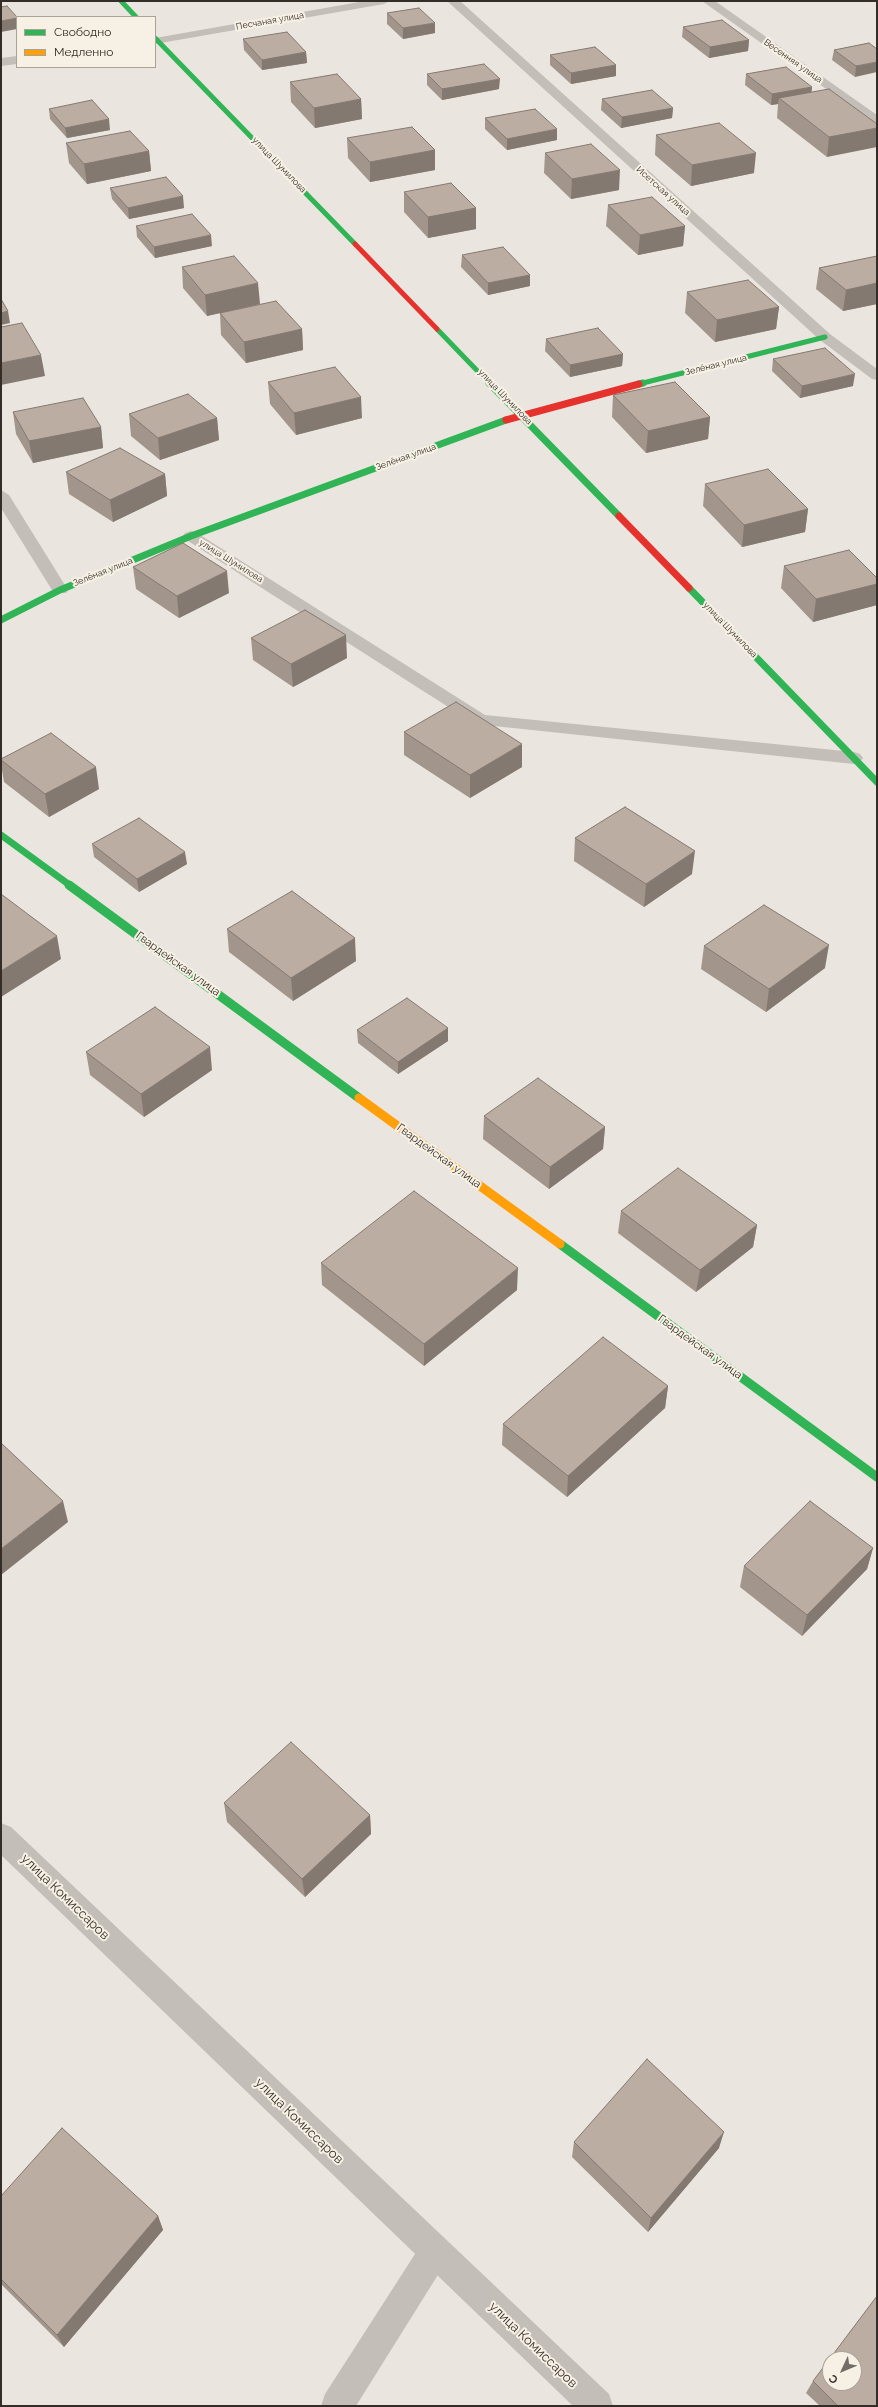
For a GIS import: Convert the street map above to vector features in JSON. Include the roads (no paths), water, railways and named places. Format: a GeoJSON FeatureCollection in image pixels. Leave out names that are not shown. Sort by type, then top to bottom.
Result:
{"type":"FeatureCollection","features":[{"type":"Feature","properties":{"kind":"street"},"geometry":{"type":"LineString","coordinates":[[121,1],[135,16]]}},
{"type":"Feature","properties":{"kind":"street","name":"Песчаная улица"},"geometry":{"type":"LineString","coordinates":[[156,40],[384,1]]}},
{"type":"Feature","properties":{"kind":"street","name":"Исетская улица"},"geometry":{"type":"LineString","coordinates":[[453,1],[825,337],[877,376]]}},
{"type":"Feature","properties":{"kind":"street","name":"Весенняя улица"},"geometry":{"type":"LineString","coordinates":[[708,1],[877,121]]}},
{"type":"Feature","properties":{"kind":"street","name":"улица Шумилова"},"geometry":{"type":"LineString","coordinates":[[156,40],[522,414],[877,782]]}},
{"type":"Feature","properties":{"kind":"street"},"geometry":{"type":"LineString","coordinates":[[1,62],[16,60]]}},
{"type":"Feature","properties":{"kind":"street","name":"Зелёная улица"},"geometry":{"type":"LineString","coordinates":[[1,620],[60,590],[190,536],[522,414],[825,337]]}},
{"type":"Feature","properties":{"kind":"street"},"geometry":{"type":"LineString","coordinates":[[1,495],[60,590]]}},
{"type":"Feature","properties":{"kind":"street","name":"улица Шумилова"},"geometry":{"type":"LineString","coordinates":[[190,536],[481,720],[854,758]]}},
{"type":"Feature","properties":{"kind":"street","name":"Гвардейская улица"},"geometry":{"type":"LineString","coordinates":[[1,835],[877,1477]]}},
{"type":"Feature","properties":{"kind":"street","name":"улица Комиссаров"},"geometry":{"type":"LineString","coordinates":[[1,1836],[597,2406]]}},
{"type":"Feature","properties":{"kind":"street"},"geometry":{"type":"LineString","coordinates":[[337,2406],[435,2251]]}}]}
